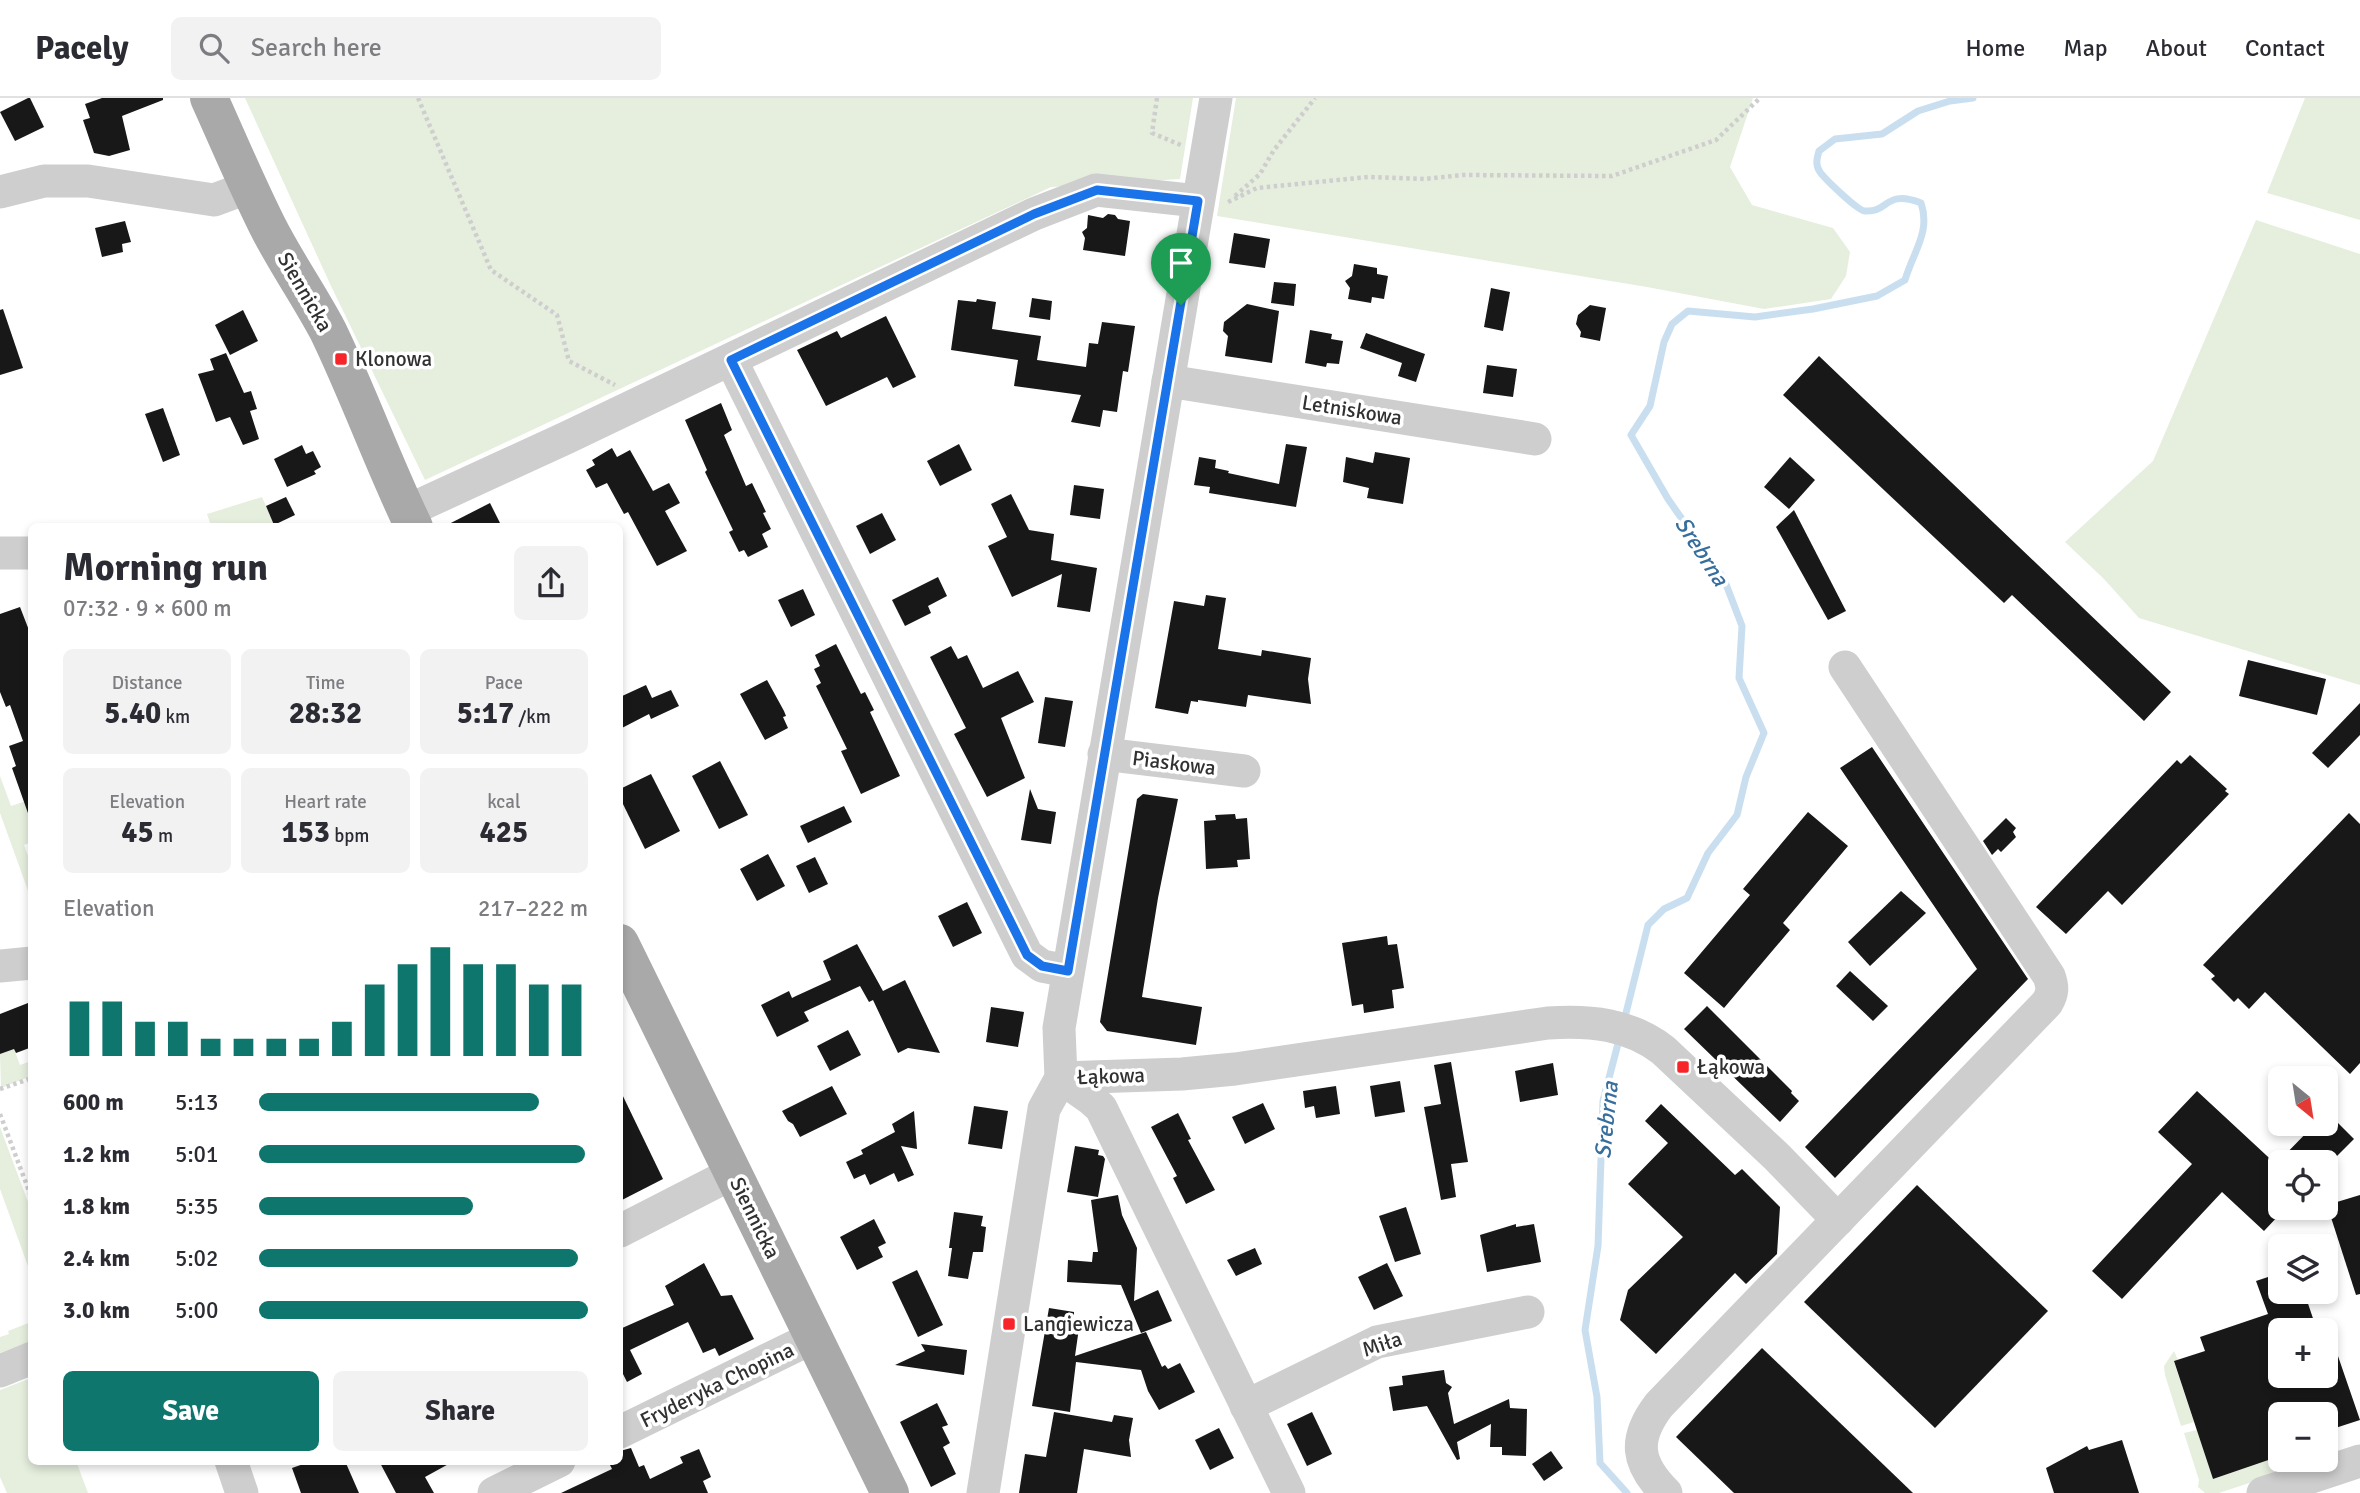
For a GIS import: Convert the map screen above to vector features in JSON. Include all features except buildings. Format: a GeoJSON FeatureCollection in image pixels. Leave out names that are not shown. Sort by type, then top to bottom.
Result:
{"type":"FeatureCollection","features":[{"type":"Feature","properties":{"kind":"main road","name":"Siennicka"},"geometry":{"type":"LineString","coordinates":[[209,98],[267,225],[332,340],[410,519]]}},
{"type":"Feature","properties":{"kind":"main road","name":"Siennicka"},"geometry":{"type":"LineString","coordinates":[[623,949],[890,1493]]}},
{"type":"Feature","properties":{"kind":"street"},"geometry":{"type":"LineString","coordinates":[[983,1493],[1044,1109],[1061,1078],[1059,1028],[1168,381],[1207,211],[1206,155],[1216,98]]}},
{"type":"Feature","properties":{"kind":"street"},"geometry":{"type":"LineString","coordinates":[[0,192],[44,181],[76,181],[214,200],[249,187]]}},
{"type":"Feature","properties":{"kind":"street"},"geometry":{"type":"LineString","coordinates":[[410,519],[648,399],[1034,214],[1097,190],[1207,211]]}},
{"type":"Feature","properties":{"kind":"street"},"geometry":{"type":"LineString","coordinates":[[731,360],[1027,955],[1042,966],[1068,971]]}},
{"type":"Feature","properties":{"kind":"street","name":"Letniskowa"},"geometry":{"type":"LineString","coordinates":[[1168,381],[1535,439]]}},
{"type":"Feature","properties":{"kind":"street"},"geometry":{"type":"LineString","coordinates":[[0,553],[28,553]]}},
{"type":"Feature","properties":{"kind":"street"},"geometry":{"type":"LineString","coordinates":[[1666,1493],[1646,1468],[1640,1444],[1648,1420],[1659,1405],[2052,995],[2053,985],[2049,976],[1845,667]]}},
{"type":"Feature","properties":{"kind":"street","name":"Piaskowa"},"geometry":{"type":"LineString","coordinates":[[1104,754],[1244,771]]}},
{"type":"Feature","properties":{"kind":"street"},"geometry":{"type":"LineString","coordinates":[[0,966],[28,964]]}},
{"type":"Feature","properties":{"kind":"street","name":"Łąkowa"},"geometry":{"type":"LineString","coordinates":[[1061,1078],[1235,1069],[1548,1023],[1590,1022],[1609,1025],[1643,1036],[1683,1067],[1838,1220]]}},
{"type":"Feature","properties":{"kind":"street"},"geometry":{"type":"LineString","coordinates":[[1061,1078],[1101,1108],[1289,1493]]}},
{"type":"Feature","properties":{"kind":"street"},"geometry":{"type":"LineString","coordinates":[[623,1229],[733,1174]]}},
{"type":"Feature","properties":{"kind":"street","name":"Miła"},"geometry":{"type":"LineString","coordinates":[[1246,1406],[1377,1342],[1528,1312]]}},
{"type":"Feature","properties":{"kind":"street","name":"Fryderyka Chopina"},"geometry":{"type":"LineString","coordinates":[[623,1431],[814,1337]]}},
{"type":"Feature","properties":{"kind":"street"},"geometry":{"type":"LineString","coordinates":[[0,1371],[28,1360]]}},
{"type":"Feature","properties":{"kind":"street"},"geometry":{"type":"LineString","coordinates":[[2263,1493],[2360,1461]]}},
{"type":"Feature","properties":{"kind":"street"},"geometry":{"type":"LineString","coordinates":[[232,1465],[242,1493]]}},
{"type":"Feature","properties":{"kind":"street"},"geometry":{"type":"LineString","coordinates":[[494,1493],[551,1465]]}},
{"type":"Feature","properties":{"kind":"path"},"geometry":{"type":"LineString","coordinates":[[418,98],[491,270],[557,314],[569,361],[636,396],[648,399]]}},
{"type":"Feature","properties":{"kind":"path"},"geometry":{"type":"LineString","coordinates":[[1157,98],[1152,133],[1206,155]]}},
{"type":"Feature","properties":{"kind":"path"},"geometry":{"type":"LineString","coordinates":[[1207,211],[1260,174],[1274,150],[1315,98]]}},
{"type":"Feature","properties":{"kind":"path"},"geometry":{"type":"LineString","coordinates":[[1207,211],[1257,188],[1368,177],[1424,179],[1463,175],[1612,176],[1716,140],[1760,98]]}},
{"type":"Feature","properties":{"kind":"path"},"geometry":{"type":"LineString","coordinates":[[0,1089],[28,1079]]}},
{"type":"Feature","properties":{"kind":"path"},"geometry":{"type":"LineString","coordinates":[[0,1114],[28,1188]]}},
{"type":"Feature","properties":{"kind":"green space"},"geometry":{"type":"Polygon","coordinates":[[[245,98],[1193,98],[1180,179],[1051,187],[425,480],[331,286],[245,98]]]}},
{"type":"Feature","properties":{"kind":"green space"},"geometry":{"type":"Polygon","coordinates":[[[1236,98],[1753,98],[1730,167],[1752,205],[1833,228],[1850,252],[1846,276],[1831,299],[1764,309],[1217,216],[1236,98]]]}},
{"type":"Feature","properties":{"kind":"green space"},"geometry":{"type":"Polygon","coordinates":[[[2305,98],[2360,98],[2360,220],[2267,193],[2305,98]]]}},
{"type":"Feature","properties":{"kind":"green space"},"geometry":{"type":"Polygon","coordinates":[[[2256,220],[2360,254],[2360,685],[2139,618],[2104,579],[2065,542],[2153,461],[2256,220]]]}},
{"type":"Feature","properties":{"kind":"green space"},"geometry":{"type":"Polygon","coordinates":[[[262,497],[273,523],[210,523],[207,514],[262,497]]]}},
{"type":"Feature","properties":{"kind":"green space"},"geometry":{"type":"Polygon","coordinates":[[[0,776],[11,806],[28,800],[28,843],[24,845],[28,856],[28,891],[0,813],[0,776]]]}},
{"type":"Feature","properties":{"kind":"green space"},"geometry":{"type":"Polygon","coordinates":[[[14,1049],[20,1065],[28,1062],[28,1077],[1,1088],[0,1054],[14,1049]]]}},
{"type":"Feature","properties":{"kind":"green space"},"geometry":{"type":"Polygon","coordinates":[[[0,1127],[28,1202],[28,1266],[0,1189],[0,1127]]]}},
{"type":"Feature","properties":{"kind":"green space"},"geometry":{"type":"Polygon","coordinates":[[[28,1323],[28,1342],[0,1353],[0,1337],[9,1334],[8,1331],[28,1323]]]}},
{"type":"Feature","properties":{"kind":"green space"},"geometry":{"type":"Polygon","coordinates":[[[2174,1351],[2178,1360],[2174,1362],[2194,1422],[2181,1426],[2164,1366],[2174,1351]]]}},
{"type":"Feature","properties":{"kind":"green space"},"geometry":{"type":"Polygon","coordinates":[[[28,1379],[28,1465],[78,1465],[88,1493],[7,1493],[0,1477],[0,1390],[28,1379]]]}},
{"type":"Feature","properties":{"kind":"green space"},"geometry":{"type":"Polygon","coordinates":[[[2197,1430],[2213,1479],[2245,1468],[2268,1451],[2268,1472],[2282,1472],[2219,1493],[2205,1493],[2198,1487],[2199,1480],[2184,1433],[2197,1430]]]}},
{"type":"Feature","properties":{"kind":"waterway","name":"Srebrna"},"geometry":{"type":"LineString","coordinates":[[1624,1021],[1648,925],[1664,909],[1687,898],[1708,853],[1737,815],[1746,777],[1764,733],[1739,678],[1742,626],[1724,579],[1668,499],[1631,435],[1650,406],[1664,342],[1672,324],[1688,311],[1755,317],[1813,309],[1877,296],[1905,280],[1922,233],[1924,213],[1921,203],[1900,199],[1873,211],[1861,210],[1820,172],[1817,164],[1819,151],[1835,139],[1882,134],[1918,111],[1950,101],[1973,98]]}},
{"type":"Feature","properties":{"kind":"waterway","name":"Srebrna"},"geometry":{"type":"LineString","coordinates":[[1620,1036],[1603,1101],[1598,1246],[1585,1330],[1597,1397],[1600,1463],[1627,1493]]}},
{"type":"Feature","properties":{"kind":"place","name":"Klonowa"},"geometry":{"type":"Point","coordinates":[341,359]}},
{"type":"Feature","properties":{"kind":"place","name":"Łąkowa"},"geometry":{"type":"Point","coordinates":[1683,1067]}},
{"type":"Feature","properties":{"kind":"place","name":"Langiewicza"},"geometry":{"type":"Point","coordinates":[1009,1324]}},
{"type":"Feature","properties":{"kind":"route"},"geometry":{"type":"LineString","coordinates":[[1097,190],[1198,201],[1181,305],[1068,971],[1055,969],[1042,966],[1027,955],[731,360],[1034,214],[1097,190]]}}]}
